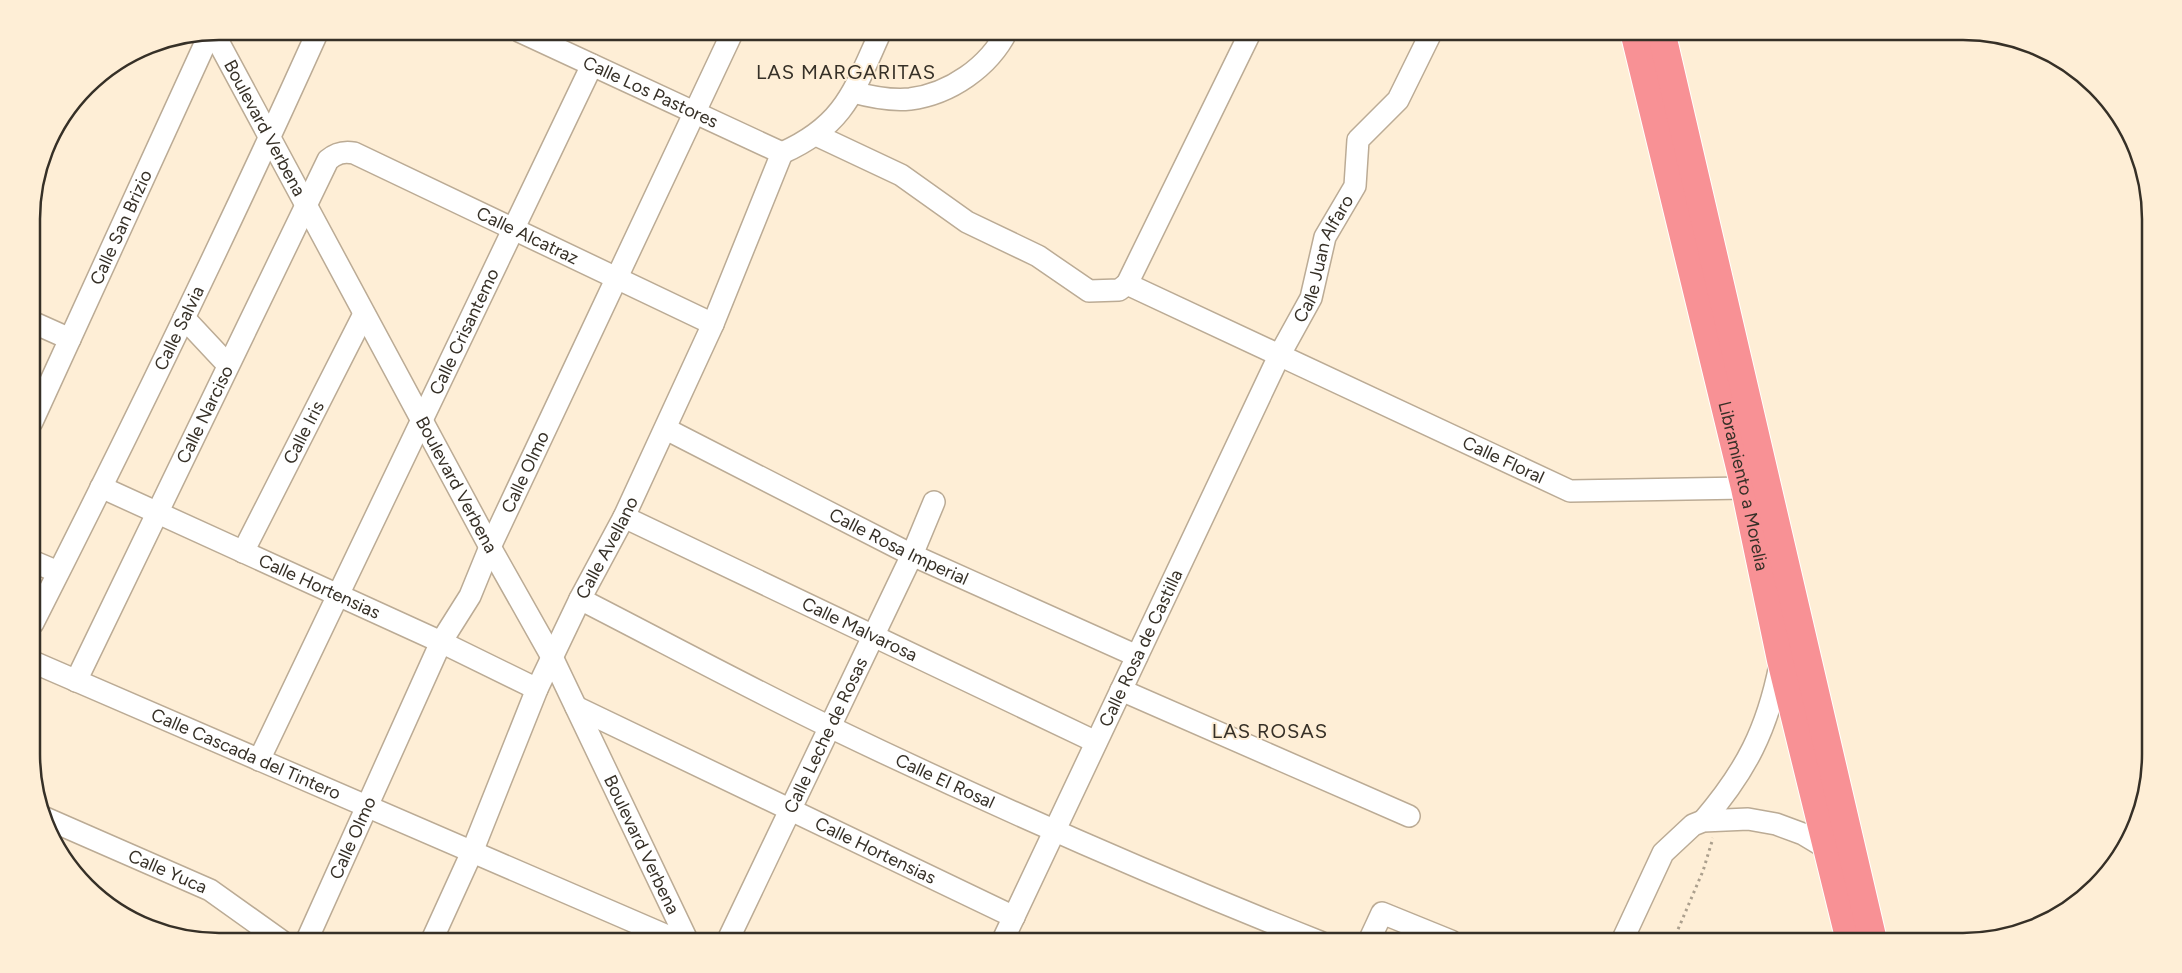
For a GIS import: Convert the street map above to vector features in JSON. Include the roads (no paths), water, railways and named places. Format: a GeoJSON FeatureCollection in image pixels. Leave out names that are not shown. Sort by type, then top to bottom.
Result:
{"type":"FeatureCollection","features":[{"type":"Feature","properties":{"kind":"highway","name":"Libramiento a Morelia"},"geometry":{"type":"LineString","coordinates":[[1636,40],[1745,488],[1781,660],[1848,933]]}},
{"type":"Feature","properties":{"kind":"highway","name":"Libramiento a Morelia"},"geometry":{"type":"LineString","coordinates":[[1663,40],[1871,933]]}},
{"type":"Feature","properties":{"kind":"street","name":"Calle San Brizio"},"geometry":{"type":"LineString","coordinates":[[40,405],[208,40]]}},
{"type":"Feature","properties":{"kind":"street","name":"Boulevard Verbena"},"geometry":{"type":"LineString","coordinates":[[215,40],[270,138],[490,547],[552,657],[684,933]]}},
{"type":"Feature","properties":{"kind":"street","name":"Calle Salvia"},"geometry":{"type":"LineString","coordinates":[[40,607],[184,318],[270,138],[314,40]]}},
{"type":"Feature","properties":{"kind":"street","name":"Calle Los Pastores"},"geometry":{"type":"LineString","coordinates":[[538,40],[782,153]]}},
{"type":"Feature","properties":{"kind":"street","name":"Calle Olmo"},"geometry":{"type":"LineString","coordinates":[[310,933],[441,642],[470,596],[490,547],[729,40]]}},
{"type":"Feature","properties":{"kind":"street"},"geometry":{"type":"LineString","coordinates":[[782,153],[816,135],[836,115],[853,92],[877,40]]}},
{"type":"Feature","properties":{"kind":"street"},"geometry":{"type":"LineString","coordinates":[[853,92],[880,99],[910,99],[939,92],[965,78],[988,59],[1001,40]]}},
{"type":"Feature","properties":{"kind":"street"},"geometry":{"type":"LineString","coordinates":[[816,135],[901,175],[967,222],[1038,256],[1089,291],[1119,290],[1127,284],[1248,40]]}},
{"type":"Feature","properties":{"kind":"street","name":"Calle Juan Alfaro"},"geometry":{"type":"LineString","coordinates":[[1279,356],[1311,298],[1325,237],[1355,186],[1358,140],[1398,100],[1428,40]]}},
{"type":"Feature","properties":{"kind":"street","name":"Calle Crisantemo"},"geometry":{"type":"LineString","coordinates":[[259,760],[592,65]]}},
{"type":"Feature","properties":{"kind":"street","name":"Calle Alcatraz"},"geometry":{"type":"LineString","coordinates":[[340,152],[354,153],[714,324]]}},
{"type":"Feature","properties":{"kind":"street","name":"Calle Narciso"},"geometry":{"type":"LineString","coordinates":[[76,681],[328,160],[340,152]]}},
{"type":"Feature","properties":{"kind":"street","name":"Calle Avellano"},"geometry":{"type":"LineString","coordinates":[[435,933],[472,852],[537,689],[580,599],[624,517],[714,324],[782,153]]}},
{"type":"Feature","properties":{"kind":"street","name":"Calle Floral"},"geometry":{"type":"LineString","coordinates":[[1127,284],[1570,491],[1745,488]]}},
{"type":"Feature","properties":{"kind":"street","name":"Calle Iris"},"geometry":{"type":"LineString","coordinates":[[244,552],[364,314]]}},
{"type":"Feature","properties":{"kind":"street"},"geometry":{"type":"LineString","coordinates":[[184,318],[228,365]]}},
{"type":"Feature","properties":{"kind":"street"},"geometry":{"type":"LineString","coordinates":[[40,326],[70,339]]}},
{"type":"Feature","properties":{"kind":"street","name":"Calle Rosa de Castilla"},"geometry":{"type":"LineString","coordinates":[[1006,933],[1279,356]]}},
{"type":"Feature","properties":{"kind":"street","name":"Calle Rosa Imperial"},"geometry":{"type":"LineString","coordinates":[[666,429],[912,555],[1137,656]]}},
{"type":"Feature","properties":{"kind":"street","name":"Calle Hortensias"},"geometry":{"type":"LineString","coordinates":[[101,487],[441,642],[537,689]]}},
{"type":"Feature","properties":{"kind":"street","name":"Calle Leche de Rosas"},"geometry":{"type":"LineString","coordinates":[[731,933],[874,636],[912,555],[934,502]]}},
{"type":"Feature","properties":{"kind":"street","name":"Calle Malvarosa"},"geometry":{"type":"LineString","coordinates":[[624,517],[1096,742]]}},
{"type":"Feature","properties":{"kind":"street"},"geometry":{"type":"LineString","coordinates":[[40,564],[58,572]]}},
{"type":"Feature","properties":{"kind":"street","name":"Calle El Rosal"},"geometry":{"type":"LineString","coordinates":[[580,599],[830,727],[1054,831],[1298,933]]}},
{"type":"Feature","properties":{"kind":"street"},"geometry":{"type":"LineString","coordinates":[[1711,820],[1746,763],[1762,730],[1774,696],[1781,660]]}},
{"type":"Feature","properties":{"kind":"street","name":"Calle Cascada del Tintero"},"geometry":{"type":"LineString","coordinates":[[40,665],[660,933]]}},
{"type":"Feature","properties":{"kind":"street"},"geometry":{"type":"LineString","coordinates":[[1121,690],[1410,816]]}},
{"type":"Feature","properties":{"kind":"street","name":"Calle Hortensias"},"geometry":{"type":"LineString","coordinates":[[576,707],[1014,917]]}},
{"type":"Feature","properties":{"kind":"street"},"geometry":{"type":"LineString","coordinates":[[1626,933],[1663,852],[1693,826],[1711,820],[1748,818],[1776,824],[1803,834],[1828,850]]}},
{"type":"Feature","properties":{"kind":"street","name":"Calle Yuca"},"geometry":{"type":"LineString","coordinates":[[53,822],[210,890],[270,933]]}},
{"type":"Feature","properties":{"kind":"street"},"geometry":{"type":"LineString","coordinates":[[1373,933],[1382,914],[1429,933]]}},
{"type":"Feature","properties":{"kind":"district","name":"LAS MARGARITAS"},"geometry":{"type":"Point","coordinates":[846,72]}},
{"type":"Feature","properties":{"kind":"district","name":"LAS ROSAS"},"geometry":{"type":"Point","coordinates":[1270,731]}}]}
